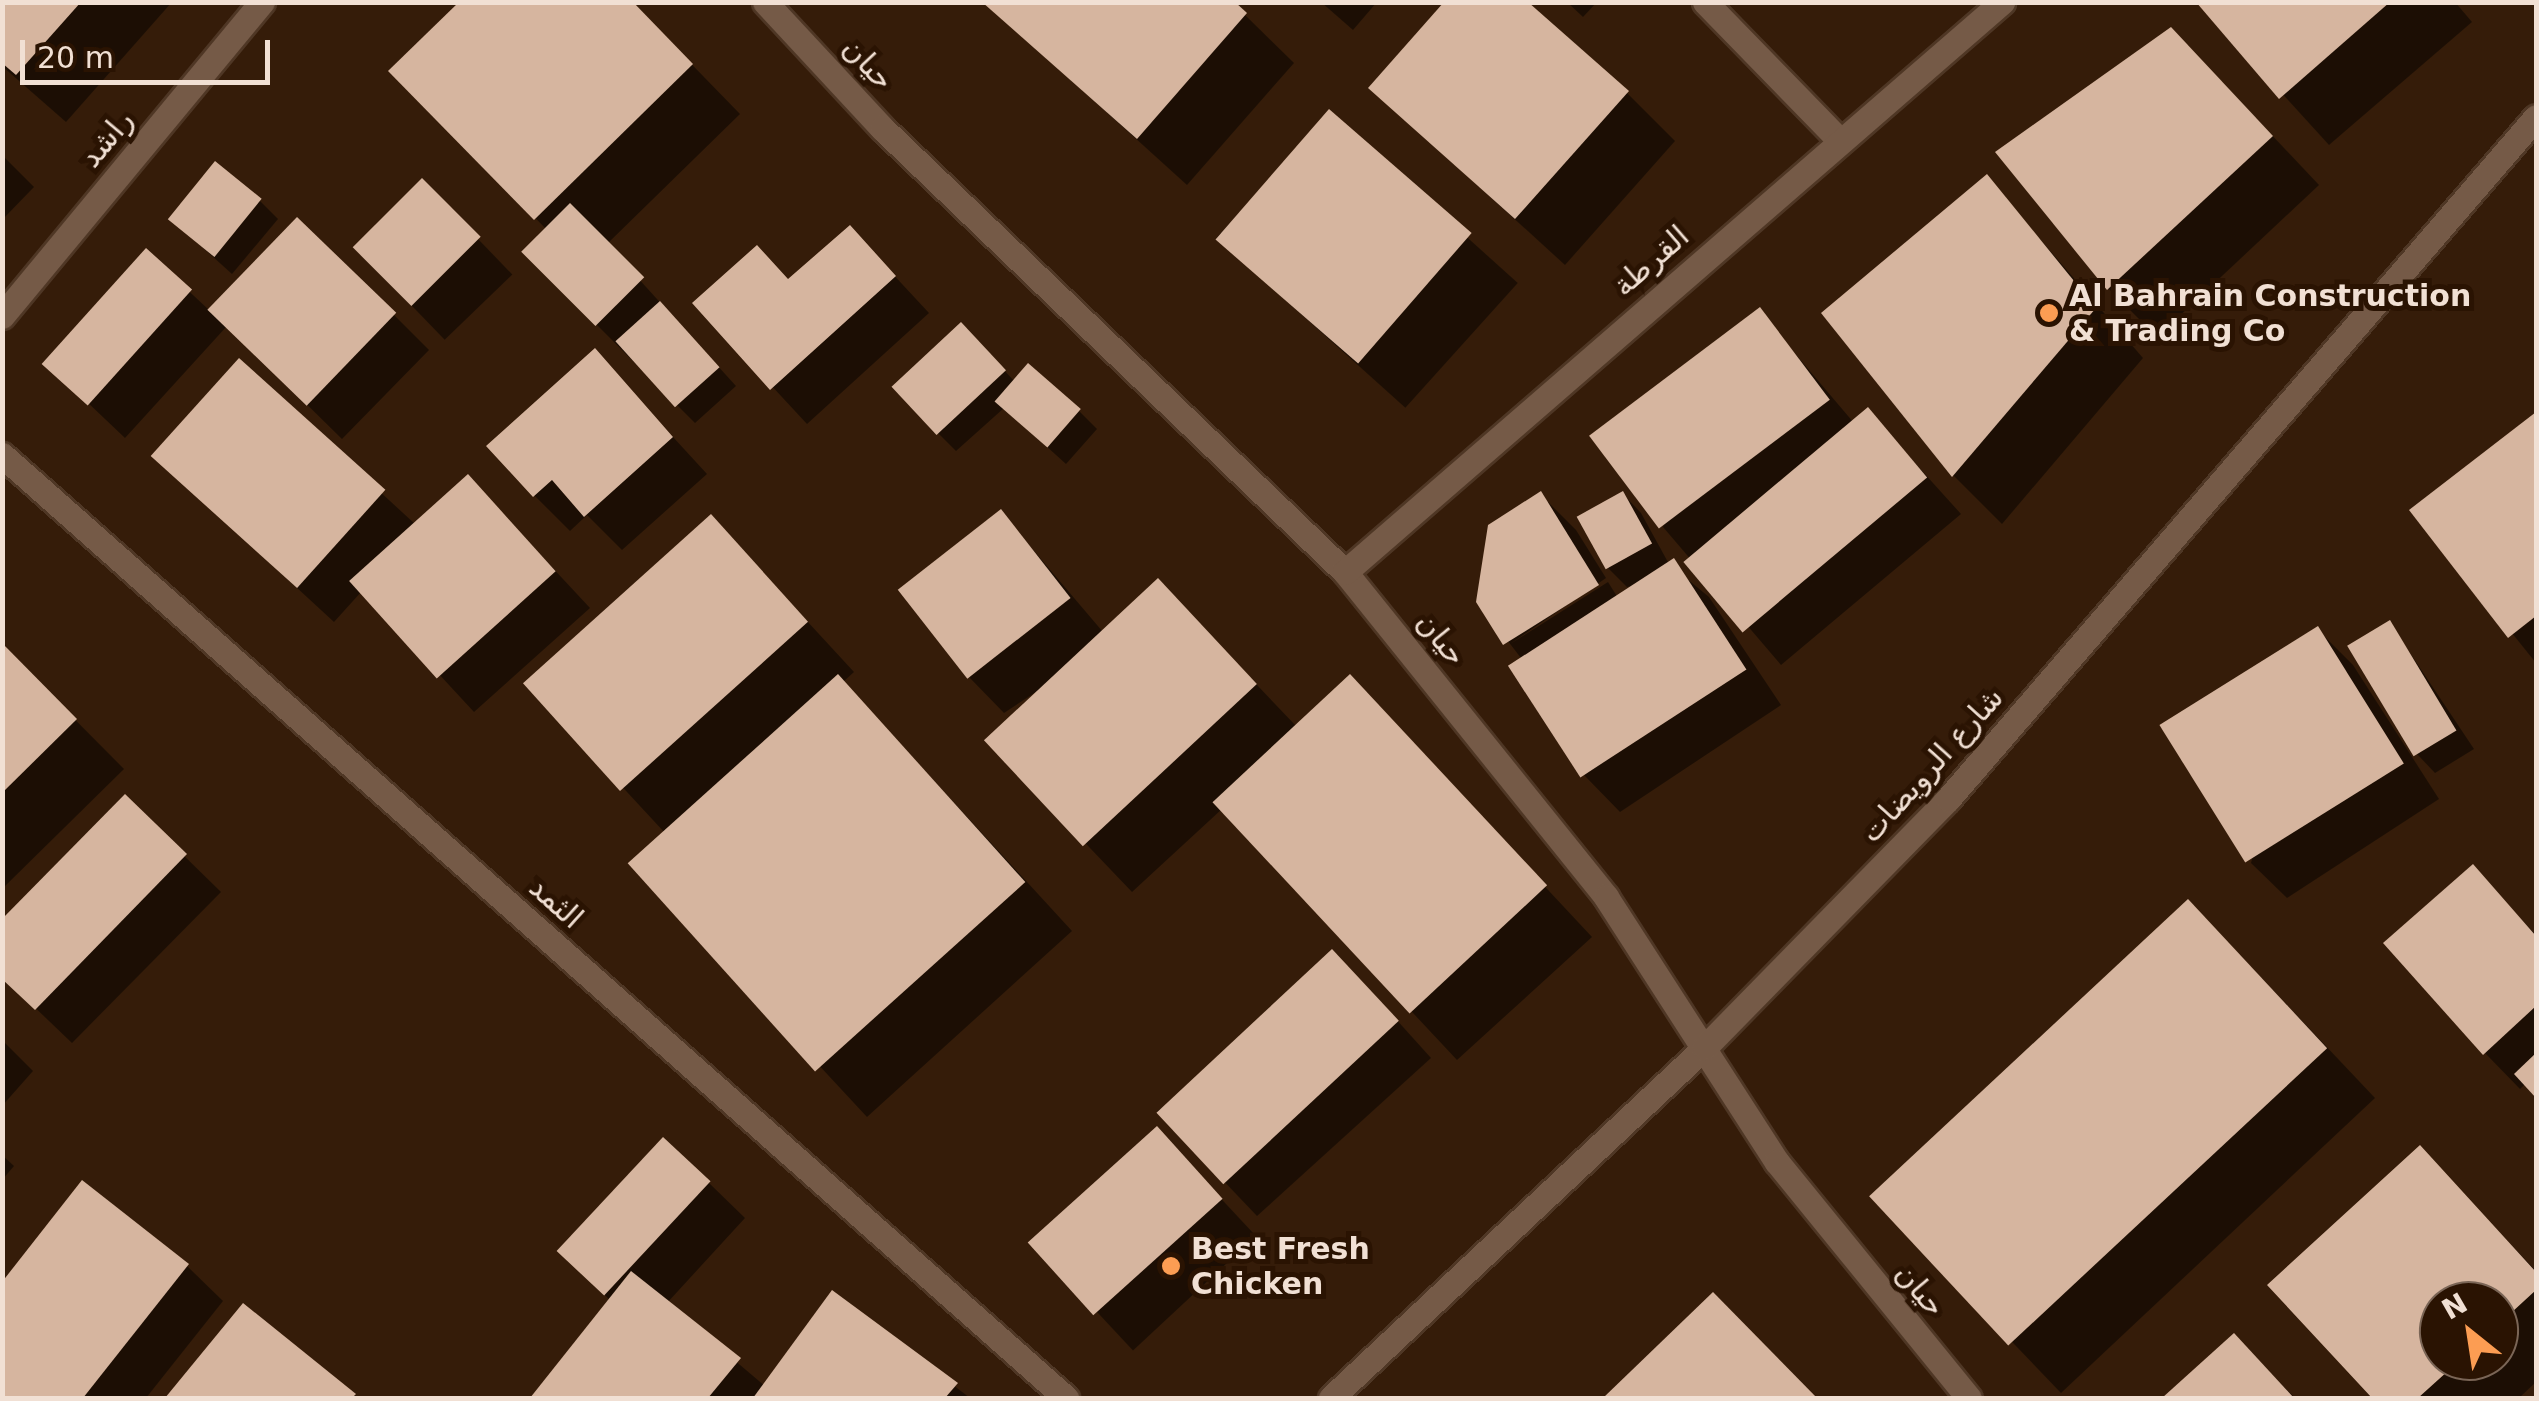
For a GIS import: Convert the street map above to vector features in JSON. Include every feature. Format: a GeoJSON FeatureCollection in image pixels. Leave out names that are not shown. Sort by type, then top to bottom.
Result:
{"type":"FeatureCollection","features":[{"type":"Feature","properties":{"kind":"street","name":"راشد"},"geometry":{"type":"LineString","coordinates":[[2,316],[262,2]]}},
{"type":"Feature","properties":{"kind":"street","name":"حيان"},"geometry":{"type":"LineString","coordinates":[[765,2],[882,128],[1345,572],[1606,897],[1817,1216],[1969,1398]]}},
{"type":"Feature","properties":{"kind":"street"},"geometry":{"type":"LineString","coordinates":[[1706,2],[1839,140]]}},
{"type":"Feature","properties":{"kind":"street","name":"القرطة"},"geometry":{"type":"LineString","coordinates":[[1345,572],[2002,2]]}},
{"type":"Feature","properties":{"kind":"street","name":"شارع الرويضات"},"geometry":{"type":"LineString","coordinates":[[1331,1398],[1705,1048],[1948,799],[2535,125]]}},
{"type":"Feature","properties":{"kind":"street","name":"الثمد"},"geometry":{"type":"LineString","coordinates":[[2,455],[1066,1398]]}},
{"type":"Feature","properties":{"kind":"building"},"geometry":{"type":"Polygon","coordinates":[[[2,2],[81,2],[16,75],[2,63],[2,2]]]}},
{"type":"Feature","properties":{"kind":"building"},"geometry":{"type":"Polygon","coordinates":[[[459,2],[633,2],[693,64],[534,220],[388,71],[459,2]]]}},
{"type":"Feature","properties":{"kind":"building"},"geometry":{"type":"Polygon","coordinates":[[[982,2],[1235,2],[1247,13],[1137,139],[982,2]]]}},
{"type":"Feature","properties":{"kind":"building"},"geometry":{"type":"Polygon","coordinates":[[[1444,2],[1528,2],[1629,91],[1515,219],[1368,88],[1444,2]]]}},
{"type":"Feature","properties":{"kind":"building"},"geometry":{"type":"Polygon","coordinates":[[[2196,2],[2390,2],[2279,99],[2196,2]]]}},
{"type":"Feature","properties":{"kind":"building"},"geometry":{"type":"Polygon","coordinates":[[[2171,27],[2273,136],[2107,290],[1995,152],[2171,27]]]}},
{"type":"Feature","properties":{"kind":"building"},"geometry":{"type":"Polygon","coordinates":[[[1329,109],[1472,233],[1358,364],[1216,240],[1329,109]]]}},
{"type":"Feature","properties":{"kind":"building"},"geometry":{"type":"Polygon","coordinates":[[[215,161],[262,199],[214,257],[168,219],[215,161]]]}},
{"type":"Feature","properties":{"kind":"building"},"geometry":{"type":"Polygon","coordinates":[[[1987,174],[2096,308],[1952,477],[1821,313],[1987,174]]]}},
{"type":"Feature","properties":{"kind":"building"},"geometry":{"type":"Polygon","coordinates":[[[422,178],[481,237],[411,306],[353,247],[422,178]]]}},
{"type":"Feature","properties":{"kind":"building"},"geometry":{"type":"Polygon","coordinates":[[[570,203],[644,277],[595,326],[521,252],[570,203]]]}},
{"type":"Feature","properties":{"kind":"building"},"geometry":{"type":"Polygon","coordinates":[[[297,217],[396,313],[307,406],[207,310],[297,217]]]}},
{"type":"Feature","properties":{"kind":"building"},"geometry":{"type":"Polygon","coordinates":[[[850,225],[896,276],[770,390],[692,303],[757,245],[788,279],[850,225]]]}},
{"type":"Feature","properties":{"kind":"building"},"geometry":{"type":"Polygon","coordinates":[[[146,248],[192,289],[88,405],[42,364],[146,248]]]}},
{"type":"Feature","properties":{"kind":"building"},"geometry":{"type":"Polygon","coordinates":[[[660,301],[720,367],[675,407],[615,341],[660,301]]]}},
{"type":"Feature","properties":{"kind":"building"},"geometry":{"type":"Polygon","coordinates":[[[1760,307],[1830,400],[1659,528],[1589,436],[1760,307]]]}},
{"type":"Feature","properties":{"kind":"building"},"geometry":{"type":"Polygon","coordinates":[[[961,322],[1006,370],[937,435],[892,387],[961,322]]]}},
{"type":"Feature","properties":{"kind":"building"},"geometry":{"type":"Polygon","coordinates":[[[595,348],[673,437],[584,517],[552,480],[533,497],[486,446],[595,348]]]}},
{"type":"Feature","properties":{"kind":"building"},"geometry":{"type":"Polygon","coordinates":[[[239,358],[385,490],[297,588],[151,456],[239,358]]]}},
{"type":"Feature","properties":{"kind":"building"},"geometry":{"type":"Polygon","coordinates":[[[1028,363],[1081,409],[1047,447],[995,401],[1028,363]]]}},
{"type":"Feature","properties":{"kind":"building"},"geometry":{"type":"Polygon","coordinates":[[[1868,407],[1927,477],[1743,632],[1683,562],[1868,407]]]}},
{"type":"Feature","properties":{"kind":"building"},"geometry":{"type":"Polygon","coordinates":[[[2536,412],[2536,616],[2508,638],[2409,510],[2536,412]]]}},
{"type":"Feature","properties":{"kind":"building"},"geometry":{"type":"Polygon","coordinates":[[[468,474],[556,571],[437,678],[349,581],[468,474]]]}},
{"type":"Feature","properties":{"kind":"building"},"geometry":{"type":"Polygon","coordinates":[[[1541,491],[1599,585],[1503,645],[1476,602],[1488,525],[1541,491]]]}},
{"type":"Feature","properties":{"kind":"building"},"geometry":{"type":"Polygon","coordinates":[[[1623,491],[1652,543],[1606,569],[1577,517],[1623,491]]]}},
{"type":"Feature","properties":{"kind":"building"},"geometry":{"type":"Polygon","coordinates":[[[1001,509],[1071,598],[967,679],[898,590],[1001,509]]]}},
{"type":"Feature","properties":{"kind":"building"},"geometry":{"type":"Polygon","coordinates":[[[711,514],[808,622],[620,791],[523,683],[711,514]]]}},
{"type":"Feature","properties":{"kind":"building"},"geometry":{"type":"Polygon","coordinates":[[[1674,558],[1746,670],[1580,777],[1508,666],[1674,558]]]}},
{"type":"Feature","properties":{"kind":"building"},"geometry":{"type":"Polygon","coordinates":[[[1158,578],[1257,684],[1083,846],[984,740],[1158,578]]]}},
{"type":"Feature","properties":{"kind":"building"},"geometry":{"type":"Polygon","coordinates":[[[2390,620],[2456,731],[2414,756],[2347,646],[2390,620]]]}},
{"type":"Feature","properties":{"kind":"building"},"geometry":{"type":"Polygon","coordinates":[[[2318,626],[2404,763],[2245,862],[2159,725],[2318,626]]]}},
{"type":"Feature","properties":{"kind":"building"},"geometry":{"type":"Polygon","coordinates":[[[2,643],[77,719],[2,793],[2,643]]]}},
{"type":"Feature","properties":{"kind":"building"},"geometry":{"type":"Polygon","coordinates":[[[838,674],[1025,882],[815,1071],[628,863],[838,674]]]}},
{"type":"Feature","properties":{"kind":"building"},"geometry":{"type":"Polygon","coordinates":[[[1350,674],[1547,885],[1410,1014],[1213,802],[1350,674]]]}},
{"type":"Feature","properties":{"kind":"building"},"geometry":{"type":"Polygon","coordinates":[[[125,794],[187,854],[35,1010],[2,979],[2,919],[125,794]]]}},
{"type":"Feature","properties":{"kind":"building"},"geometry":{"type":"Polygon","coordinates":[[[2473,864],[2536,936],[2536,1006],[2483,1055],[2383,943],[2473,864]]]}},
{"type":"Feature","properties":{"kind":"building"},"geometry":{"type":"Polygon","coordinates":[[[2188,899],[2327,1048],[2008,1346],[1869,1196],[2188,899]]]}},
{"type":"Feature","properties":{"kind":"building"},"geometry":{"type":"Polygon","coordinates":[[[1332,949],[1399,1021],[1223,1184],[1156,1113],[1332,949]]]}},
{"type":"Feature","properties":{"kind":"building"},"geometry":{"type":"Polygon","coordinates":[[[2536,1053],[2536,1098],[2514,1074],[2536,1053]]]}},
{"type":"Feature","properties":{"kind":"building"},"geometry":{"type":"Polygon","coordinates":[[[1157,1126],[1223,1199],[1093,1315],[1028,1242],[1157,1126]]]}},
{"type":"Feature","properties":{"kind":"building"},"geometry":{"type":"Polygon","coordinates":[[[663,1137],[711,1181],[604,1295],[557,1251],[663,1137]]]}},
{"type":"Feature","properties":{"kind":"building"},"geometry":{"type":"Polygon","coordinates":[[[2420,1145],[2536,1272],[2536,1290],[2519,1306],[2519,1281],[2419,1281],[2419,1381],[2437,1381],[2418,1398],[2372,1398],[2267,1285],[2420,1145]]]}},
{"type":"Feature","properties":{"kind":"building"},"geometry":{"type":"Polygon","coordinates":[[[82,1180],[189,1264],[83,1398],[2,1398],[2,1282],[82,1180]]]}},
{"type":"Feature","properties":{"kind":"building"},"geometry":{"type":"Polygon","coordinates":[[[631,1271],[741,1358],[708,1398],[530,1398],[631,1271]]]}},
{"type":"Feature","properties":{"kind":"building"},"geometry":{"type":"Polygon","coordinates":[[[832,1290],[958,1383],[945,1398],[753,1398],[832,1290]]]}},
{"type":"Feature","properties":{"kind":"building"},"geometry":{"type":"Polygon","coordinates":[[[1713,1292],[1817,1398],[1603,1398],[1713,1292]]]}},
{"type":"Feature","properties":{"kind":"building"},"geometry":{"type":"Polygon","coordinates":[[[243,1303],[356,1394],[352,1398],[165,1398],[243,1303]]]}},
{"type":"Feature","properties":{"kind":"building"},"geometry":{"type":"Polygon","coordinates":[[[2234,1333],[2294,1398],[2162,1398],[2234,1333]]]}},
{"type":"Feature","properties":{"kind":"place","name":"Al Bahrain Construction & Trading Co"},"geometry":{"type":"Point","coordinates":[2049,313]}},
{"type":"Feature","properties":{"kind":"place","name":"Best Fresh Chicken"},"geometry":{"type":"Point","coordinates":[1171,1266]}}]}
